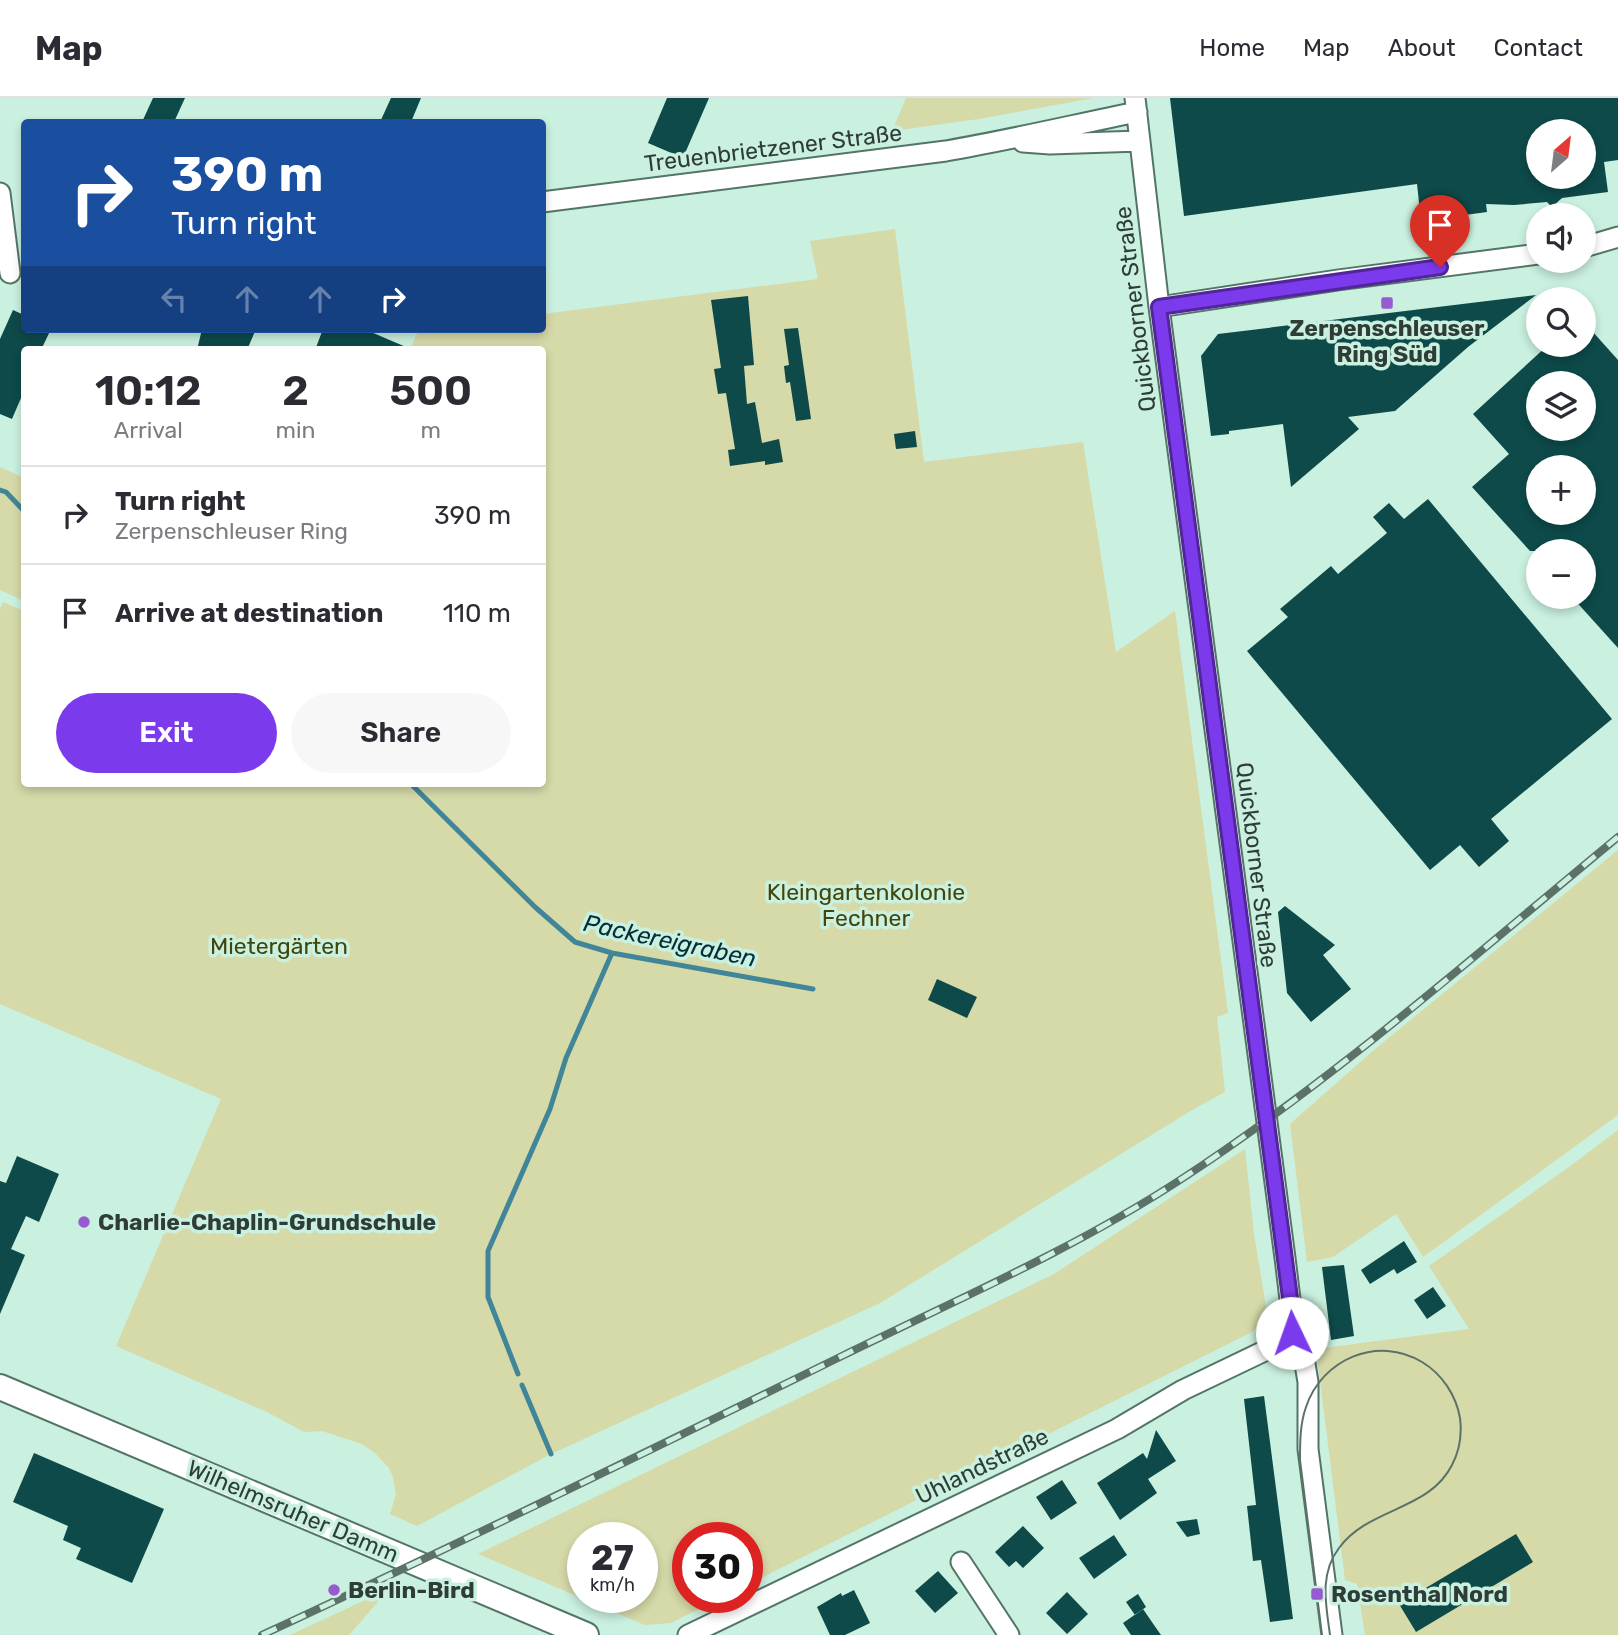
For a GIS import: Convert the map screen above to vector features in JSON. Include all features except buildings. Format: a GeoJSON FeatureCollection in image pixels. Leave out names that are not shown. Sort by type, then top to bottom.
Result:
{"type":"FeatureCollection","features":[{"type":"Feature","properties":{"kind":"main road","name":"Wilhelmsruher Damm"},"geometry":{"type":"LineString","coordinates":[[0,1387],[586,1635]]}},
{"type":"Feature","properties":{"kind":"street","name":"Treuenbrietzener Straße"},"geometry":{"type":"LineString","coordinates":[[546,202],[934,153],[1008,141],[1136,105]]}},
{"type":"Feature","properties":{"kind":"street","name":"Quickborner Straße"},"geometry":{"type":"LineString","coordinates":[[1136,105],[1159,307],[1293,1321],[1292,1333],[1304,1358],[1308,1382],[1308,1450],[1332,1635]]}},
{"type":"Feature","properties":{"kind":"street","name":"Treuenbrietzener Straße"},"geometry":{"type":"LineString","coordinates":[[1008,141],[1050,144],[1140,141]]}},
{"type":"Feature","properties":{"kind":"street"},"geometry":{"type":"LineString","coordinates":[[0,193],[12,273]]}},
{"type":"Feature","properties":{"kind":"street"},"geometry":{"type":"LineString","coordinates":[[1596,243],[1618,237]]}},
{"type":"Feature","properties":{"kind":"street"},"geometry":{"type":"LineString","coordinates":[[1159,307],[1526,256]]}},
{"type":"Feature","properties":{"kind":"street","name":"Uhlandstraße"},"geometry":{"type":"LineString","coordinates":[[688,1635],[1117,1429],[1183,1390],[1279,1344],[1292,1333]]}},
{"type":"Feature","properties":{"kind":"street"},"geometry":{"type":"LineString","coordinates":[[961,1562],[1009,1635]]}},
{"type":"Feature","properties":{"kind":"green space"},"geometry":{"type":"Polygon","coordinates":[[[906,98],[1093,98],[979,119],[892,131],[906,98]]]}},
{"type":"Feature","properties":{"kind":"green space","name":"Kleingartenkolonie Fechner"},"geometry":{"type":"Polygon","coordinates":[[[895,229],[924,462],[1083,442],[1116,652],[1175,611],[1228,1013],[1217,1017],[1225,1092],[880,1303],[551,1454],[417,1526],[390,1514],[396,1494],[393,1477],[389,1468],[375,1453],[362,1444],[322,1431],[304,1432],[267,1412],[116,1346],[221,1099],[0,1004],[0,609],[3,602],[21,610],[21,787],[546,787],[546,346],[412,346],[417,333],[546,333],[546,314],[818,279],[810,241],[895,229]]]}},
{"type":"Feature","properties":{"kind":"green space"},"geometry":{"type":"Polygon","coordinates":[[[0,467],[21,477],[21,600],[0,590],[0,467]]]}},
{"type":"Feature","properties":{"kind":"green space"},"geometry":{"type":"Polygon","coordinates":[[[1618,850],[1618,1115],[1423,1257],[1396,1214],[1333,1257],[1307,1262],[1290,1124],[1374,1050],[1618,850]]]}},
{"type":"Feature","properties":{"kind":"green space"},"geometry":{"type":"Polygon","coordinates":[[[1618,1130],[1618,1635],[1365,1635],[1357,1584],[1345,1580],[1316,1349],[1469,1329],[1429,1266],[1618,1130]]]}},
{"type":"Feature","properties":{"kind":"green space"},"geometry":{"type":"Polygon","coordinates":[[[1245,1149],[1254,1234],[1267,1312],[1254,1331],[763,1577],[763,1522],[672,1522],[672,1613],[691,1613],[671,1623],[645,1625],[617,1613],[658,1613],[658,1522],[567,1522],[567,1592],[478,1554],[1054,1274],[1245,1149]]]}},
{"type":"Feature","properties":{"kind":"green space"},"geometry":{"type":"Polygon","coordinates":[[[389,1589],[349,1635],[290,1635],[389,1589]]]}},
{"type":"Feature","properties":{"kind":"waterway","name":"Packereigraben"},"geometry":{"type":"LineString","coordinates":[[0,490],[6,492],[21,508]]}},
{"type":"Feature","properties":{"kind":"waterway","name":"Packereigraben"},"geometry":{"type":"LineString","coordinates":[[414,787],[535,907],[575,942],[612,953],[813,989]]}},
{"type":"Feature","properties":{"kind":"waterway"},"geometry":{"type":"LineString","coordinates":[[518,1374],[488,1297],[488,1251],[550,1109],[566,1058],[612,953]]}},
{"type":"Feature","properties":{"kind":"waterway"},"geometry":{"type":"LineString","coordinates":[[522,1385],[551,1454]]}},
{"type":"Feature","properties":{"kind":"tram line"},"geometry":{"type":"LineString","coordinates":[[1322,1635],[1300,1460],[1304,1413],[1314,1390],[1338,1365],[1354,1356],[1370,1352],[1405,1354],[1429,1367],[1442,1379],[1451,1393],[1460,1418],[1459,1448],[1442,1480],[1429,1492],[1366,1524],[1339,1548],[1326,1579],[1330,1635]]}},
{"type":"Feature","properties":{"kind":"railway"},"geometry":{"type":"LineString","coordinates":[[262,1635],[971,1294],[1140,1205],[1237,1141],[1349,1058],[1618,837]]}},
{"type":"Feature","properties":{"kind":"place","name":"Zerpenschleuser Ring Süd"},"geometry":{"type":"Point","coordinates":[1387,303]}},
{"type":"Feature","properties":{"kind":"place","name":"Charlie-Chaplin-Grundschule"},"geometry":{"type":"Point","coordinates":[84,1222]}},
{"type":"Feature","properties":{"kind":"place","name":"Berlin-Bird"},"geometry":{"type":"Point","coordinates":[334,1590]}},
{"type":"Feature","properties":{"kind":"place","name":"Rosenthal Nord"},"geometry":{"type":"Point","coordinates":[1317,1594]}},
{"type":"Feature","properties":{"kind":"route"},"geometry":{"type":"LineString","coordinates":[[1292,1333],[1293,1321],[1159,307],[1440,267]]}},
{"type":"Feature","properties":{"kind":"park label","name":"Mietergärten"},"geometry":{"type":"Point","coordinates":[279,946]}}]}
